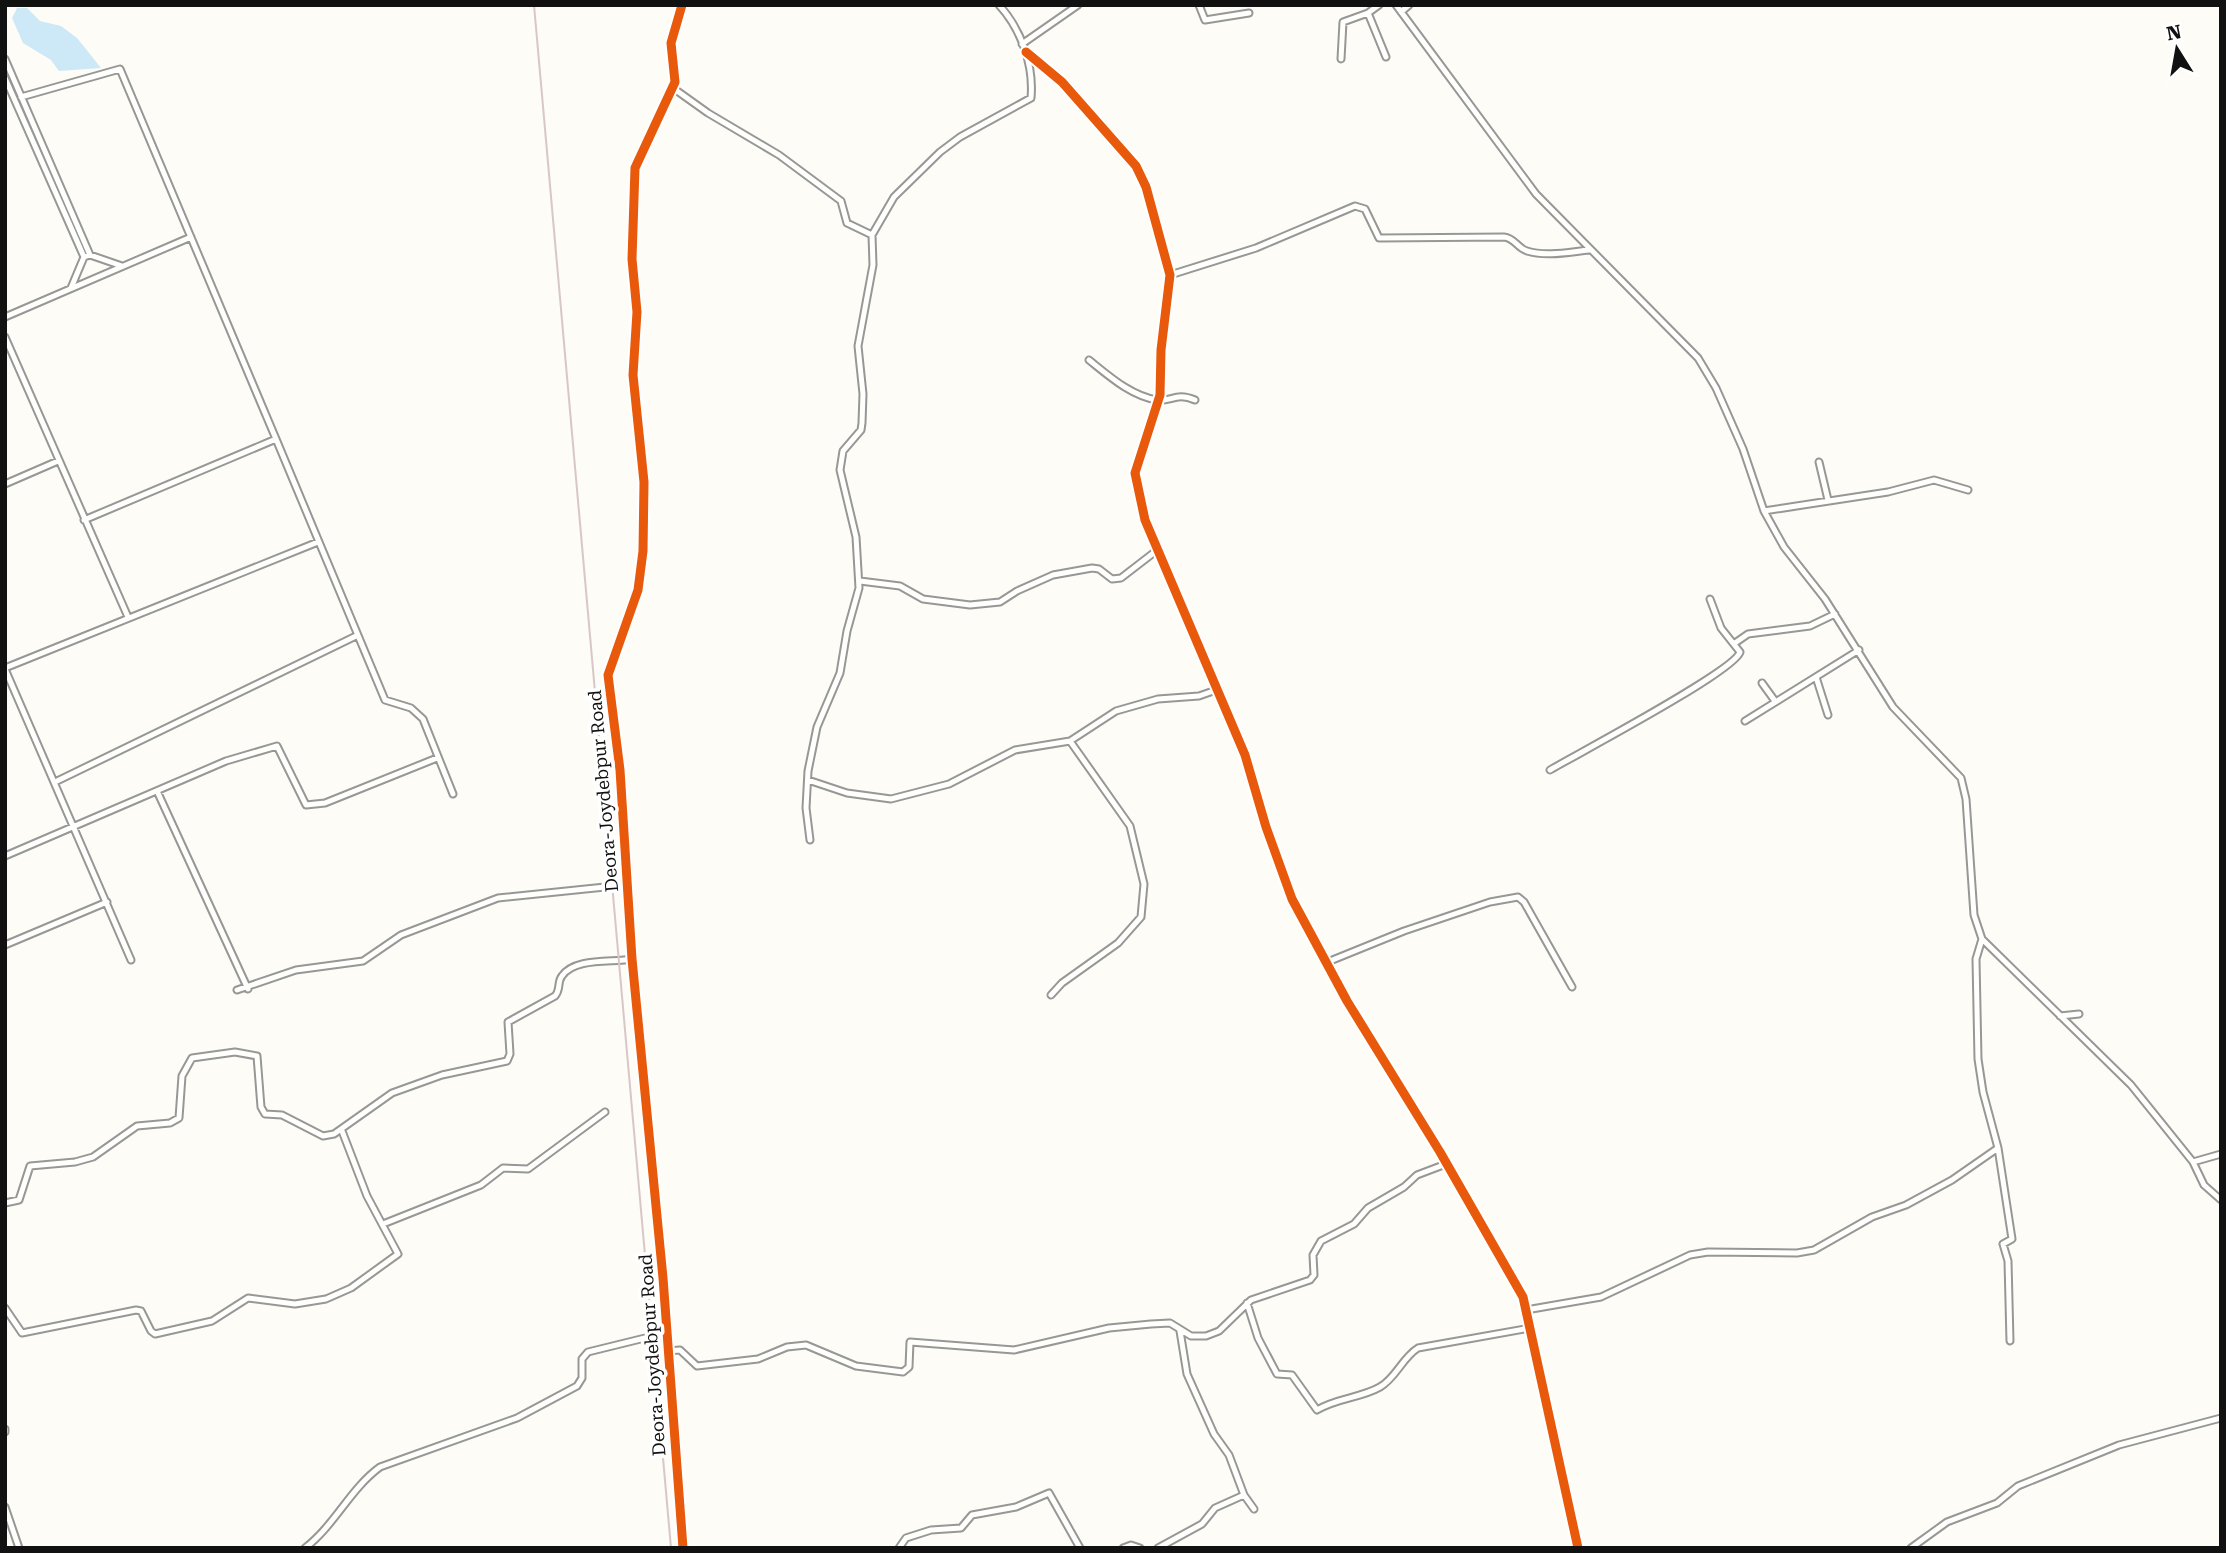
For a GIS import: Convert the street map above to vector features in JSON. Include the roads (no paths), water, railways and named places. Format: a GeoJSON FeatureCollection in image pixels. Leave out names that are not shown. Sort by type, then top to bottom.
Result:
{"type":"FeatureCollection","features":[{"type":"Feature","properties":{"kind":"street","name":"Deora-Joydebpur Road"},"geometry":{"type":"LineString","coordinates":[[682,5],[671,43],[676,70],[673,88],[660,109],[635,168],[632,259],[637,312],[633,375],[644,482],[643,551],[638,590],[608,675],[620,770],[632,959],[667,1337],[683,1548]]}},
{"type":"Feature","properties":{"kind":"street"},"geometry":{"type":"LineString","coordinates":[[999,5],[1017,26],[1021,44],[1026,52],[1062,82],[1141,174],[1170,275],[1170,296],[1161,350],[1162,384],[1135,473],[1138,498],[1156,551],[1219,689],[1245,755],[1276,858],[1292,899],[1325,963],[1511,1273],[1526,1310],[1578,1548]]}},
{"type":"Feature","properties":{"kind":"street"},"geometry":{"type":"LineString","coordinates":[[1021,44],[1078,5]]}},
{"type":"Feature","properties":{"kind":"street"},"geometry":{"type":"LineString","coordinates":[[1199,5],[1205,20],[1249,13]]}},
{"type":"Feature","properties":{"kind":"street"},"geometry":{"type":"LineString","coordinates":[[1341,60],[1343,22],[1368,13],[1379,5]]}},
{"type":"Feature","properties":{"kind":"street"},"geometry":{"type":"LineString","coordinates":[[1396,5],[1536,194],[1698,358],[1716,388],[1743,449],[1764,511],[1784,547],[1835,614],[1893,707],[1961,778],[1966,799],[1974,915],[1982,939],[2131,1085],[2193,1162],[2204,1185],[2221,1200]]}},
{"type":"Feature","properties":{"kind":"street"},"geometry":{"type":"LineString","coordinates":[[1401,12],[1409,5]]}},
{"type":"Feature","properties":{"kind":"street"},"geometry":{"type":"LineString","coordinates":[[1368,13],[1386,57]]}},
{"type":"Feature","properties":{"kind":"street"},"geometry":{"type":"LineString","coordinates":[[810,840],[806,808],[817,727],[840,673],[860,581],[856,537],[840,470],[843,451],[861,430],[862,423],[863,394],[858,345],[873,265],[872,235],[894,197],[940,152],[960,137],[1031,98],[1026,52]]}},
{"type":"Feature","properties":{"kind":"street"},"geometry":{"type":"LineString","coordinates":[[5,59],[87,256],[71,288]]}},
{"type":"Feature","properties":{"kind":"street"},"geometry":{"type":"LineString","coordinates":[[21,97],[120,69],[385,700],[411,708],[423,719],[453,794]]}},
{"type":"Feature","properties":{"kind":"street"},"geometry":{"type":"LineString","coordinates":[[5,78],[87,256],[122,267]]}},
{"type":"Feature","properties":{"kind":"street"},"geometry":{"type":"LineString","coordinates":[[673,88],[708,113],[779,155],[841,201],[847,223],[872,235]]}},
{"type":"Feature","properties":{"kind":"street"},"geometry":{"type":"LineString","coordinates":[[1170,275],[1256,248],[1355,206],[1365,209],[1379,238],[1504,237],[1512,238],[1528,252],[1550,254],[1589,250]]}},
{"type":"Feature","properties":{"kind":"street"},"geometry":{"type":"LineString","coordinates":[[5,317],[191,237]]}},
{"type":"Feature","properties":{"kind":"street"},"geometry":{"type":"LineString","coordinates":[[5,337],[128,617]]}},
{"type":"Feature","properties":{"kind":"street"},"geometry":{"type":"LineString","coordinates":[[1089,360],[1127,389],[1158,401],[1174,396],[1195,400]]}},
{"type":"Feature","properties":{"kind":"street"},"geometry":{"type":"LineString","coordinates":[[84,520],[276,439]]}},
{"type":"Feature","properties":{"kind":"street"},"geometry":{"type":"LineString","coordinates":[[5,484],[58,461]]}},
{"type":"Feature","properties":{"kind":"street"},"geometry":{"type":"LineString","coordinates":[[1819,462],[1828,500]]}},
{"type":"Feature","properties":{"kind":"street"},"geometry":{"type":"LineString","coordinates":[[1764,511],[1888,492],[1934,480],[1968,490]]}},
{"type":"Feature","properties":{"kind":"street"},"geometry":{"type":"LineString","coordinates":[[131,960],[5,668],[318,542]]}},
{"type":"Feature","properties":{"kind":"street"},"geometry":{"type":"LineString","coordinates":[[860,581],[901,586],[923,599],[970,605],[1000,602],[1017,590],[1053,575],[1092,568],[1099,569],[1112,579],[1121,578],[1156,551]]}},
{"type":"Feature","properties":{"kind":"street"},"geometry":{"type":"LineString","coordinates":[[1549,770],[1671,702],[1695,684],[1733,663],[1740,652],[1721,628],[1710,599]]}},
{"type":"Feature","properties":{"kind":"street"},"geometry":{"type":"LineString","coordinates":[[1735,643],[1748,634],[1810,626],[1835,614]]}},
{"type":"Feature","properties":{"kind":"street"},"geometry":{"type":"LineString","coordinates":[[55,782],[356,636]]}},
{"type":"Feature","properties":{"kind":"street"},"geometry":{"type":"LineString","coordinates":[[1745,721],[1859,650]]}},
{"type":"Feature","properties":{"kind":"street"},"geometry":{"type":"LineString","coordinates":[[1816,677],[1829,715]]}},
{"type":"Feature","properties":{"kind":"street"},"geometry":{"type":"LineString","coordinates":[[1762,683],[1775,701]]}},
{"type":"Feature","properties":{"kind":"street"},"geometry":{"type":"LineString","coordinates":[[808,780],[847,793],[891,799],[948,784],[1015,750],[1070,741],[1116,711],[1158,699],[1199,696],[1219,689]]}},
{"type":"Feature","properties":{"kind":"street"},"geometry":{"type":"LineString","coordinates":[[1051,995],[1062,983],[1118,943],[1141,917],[1144,884],[1130,826],[1070,741]]}},
{"type":"Feature","properties":{"kind":"street"},"geometry":{"type":"LineString","coordinates":[[5,856],[226,761],[277,746],[306,805],[437,758]]}},
{"type":"Feature","properties":{"kind":"street"},"geometry":{"type":"LineString","coordinates":[[157,791],[248,989]]}},
{"type":"Feature","properties":{"kind":"street"},"geometry":{"type":"LineString","coordinates":[[237,990],[248,989],[296,970],[363,961],[401,935],[498,898],[605,887]]}},
{"type":"Feature","properties":{"kind":"street"},"geometry":{"type":"LineString","coordinates":[[1325,963],[1404,931],[1490,902],[1518,897],[1524,902],[1572,987]]}},
{"type":"Feature","properties":{"kind":"street"},"geometry":{"type":"LineString","coordinates":[[5,945],[107,902]]}},
{"type":"Feature","properties":{"kind":"street"},"geometry":{"type":"LineString","coordinates":[[1982,939],[1976,959],[1979,1059],[1983,1091],[1998,1148],[2012,1239],[2003,1244],[2008,1261],[2010,1341]]}},
{"type":"Feature","properties":{"kind":"street"},"geometry":{"type":"LineString","coordinates":[[5,1203],[19,1200],[30,1166],[75,1162],[93,1157],[137,1126],[170,1123],[179,1118],[182,1076],[187,1064],[195,1057],[235,1052],[257,1056],[261,1107],[265,1114],[282,1115],[323,1136],[342,1131],[392,1093],[442,1075],[507,1061],[510,1054],[508,1022],[555,996],[562,976],[568,970],[586,964],[632,959]]}},
{"type":"Feature","properties":{"kind":"street"},"geometry":{"type":"LineString","coordinates":[[2060,1016],[2080,1014]]}},
{"type":"Feature","properties":{"kind":"street"},"geometry":{"type":"LineString","coordinates":[[383,1224],[481,1185],[503,1168],[528,1168],[605,1112]]}},
{"type":"Feature","properties":{"kind":"street"},"geometry":{"type":"LineString","coordinates":[[5,1308],[22,1333],[136,1310],[141,1311],[155,1334],[212,1321],[248,1298],[306,1304],[351,1288],[392,1261],[398,1254],[367,1196],[342,1131]]}},
{"type":"Feature","properties":{"kind":"street"},"geometry":{"type":"LineString","coordinates":[[1526,1310],[1601,1297],[1690,1255],[1708,1252],[1797,1253],[1814,1250],[1872,1217],[1906,1205],[1952,1180],[1998,1148]]}},
{"type":"Feature","properties":{"kind":"street"},"geometry":{"type":"LineString","coordinates":[[2193,1162],[2221,1154]]}},
{"type":"Feature","properties":{"kind":"street"},"geometry":{"type":"LineString","coordinates":[[667,1351],[680,1350],[697,1366],[758,1359],[788,1348],[806,1345],[856,1366],[903,1372],[909,1367],[910,1342],[1014,1350],[1055,1339],[1170,1323],[1191,1336],[1206,1336],[1219,1331],[1247,1303],[1310,1280],[1314,1275],[1313,1255],[1321,1241],[1354,1224],[1368,1208],[1405,1186],[1417,1175],[1446,1164]]}},
{"type":"Feature","properties":{"kind":"street"},"geometry":{"type":"LineString","coordinates":[[1247,1303],[1258,1338],[1277,1374],[1292,1375],[1317,1410],[1326,1404],[1378,1389],[1391,1379],[1410,1353],[1418,1349],[1530,1328]]}},
{"type":"Feature","properties":{"kind":"street"},"geometry":{"type":"LineString","coordinates":[[1180,1331],[1186,1374],[1214,1434],[1229,1455],[1244,1495],[1254,1509]]}},
{"type":"Feature","properties":{"kind":"street"},"geometry":{"type":"LineString","coordinates":[[305,1548],[325,1532],[367,1477],[380,1467],[517,1418],[577,1386],[582,1378],[582,1359],[588,1352],[653,1336],[667,1337]]}},
{"type":"Feature","properties":{"kind":"street"},"geometry":{"type":"LineString","coordinates":[[1911,1548],[1947,1522],[1997,1503],[2018,1486],[2119,1445],[2221,1418]]}},
{"type":"Feature","properties":{"kind":"street"},"geometry":{"type":"LineString","coordinates":[[899,1548],[906,1538],[931,1530],[961,1528],[972,1515],[1016,1507],[1049,1493],[1080,1548]]}},
{"type":"Feature","properties":{"kind":"street"},"geometry":{"type":"LineString","coordinates":[[1158,1548],[1202,1524],[1218,1506],[1244,1495]]}},
{"type":"Feature","properties":{"kind":"street"},"geometry":{"type":"LineString","coordinates":[[5,1507],[19,1548]]}},
{"type":"Feature","properties":{"kind":"street"},"geometry":{"type":"LineString","coordinates":[[1123,1548],[1131,1545],[1140,1548]]}},
{"type":"Feature","properties":{"kind":"water"},"geometry":{"type":"Polygon","coordinates":[[[17,8],[27,8],[40,21],[61,26],[77,38],[101,68],[59,71],[51,60],[23,43],[12,18],[17,8]]]}},
{"type":"Feature","properties":{"kind":"railway"},"geometry":{"type":"LineString","coordinates":[[534,5],[671,1548]]}}]}
